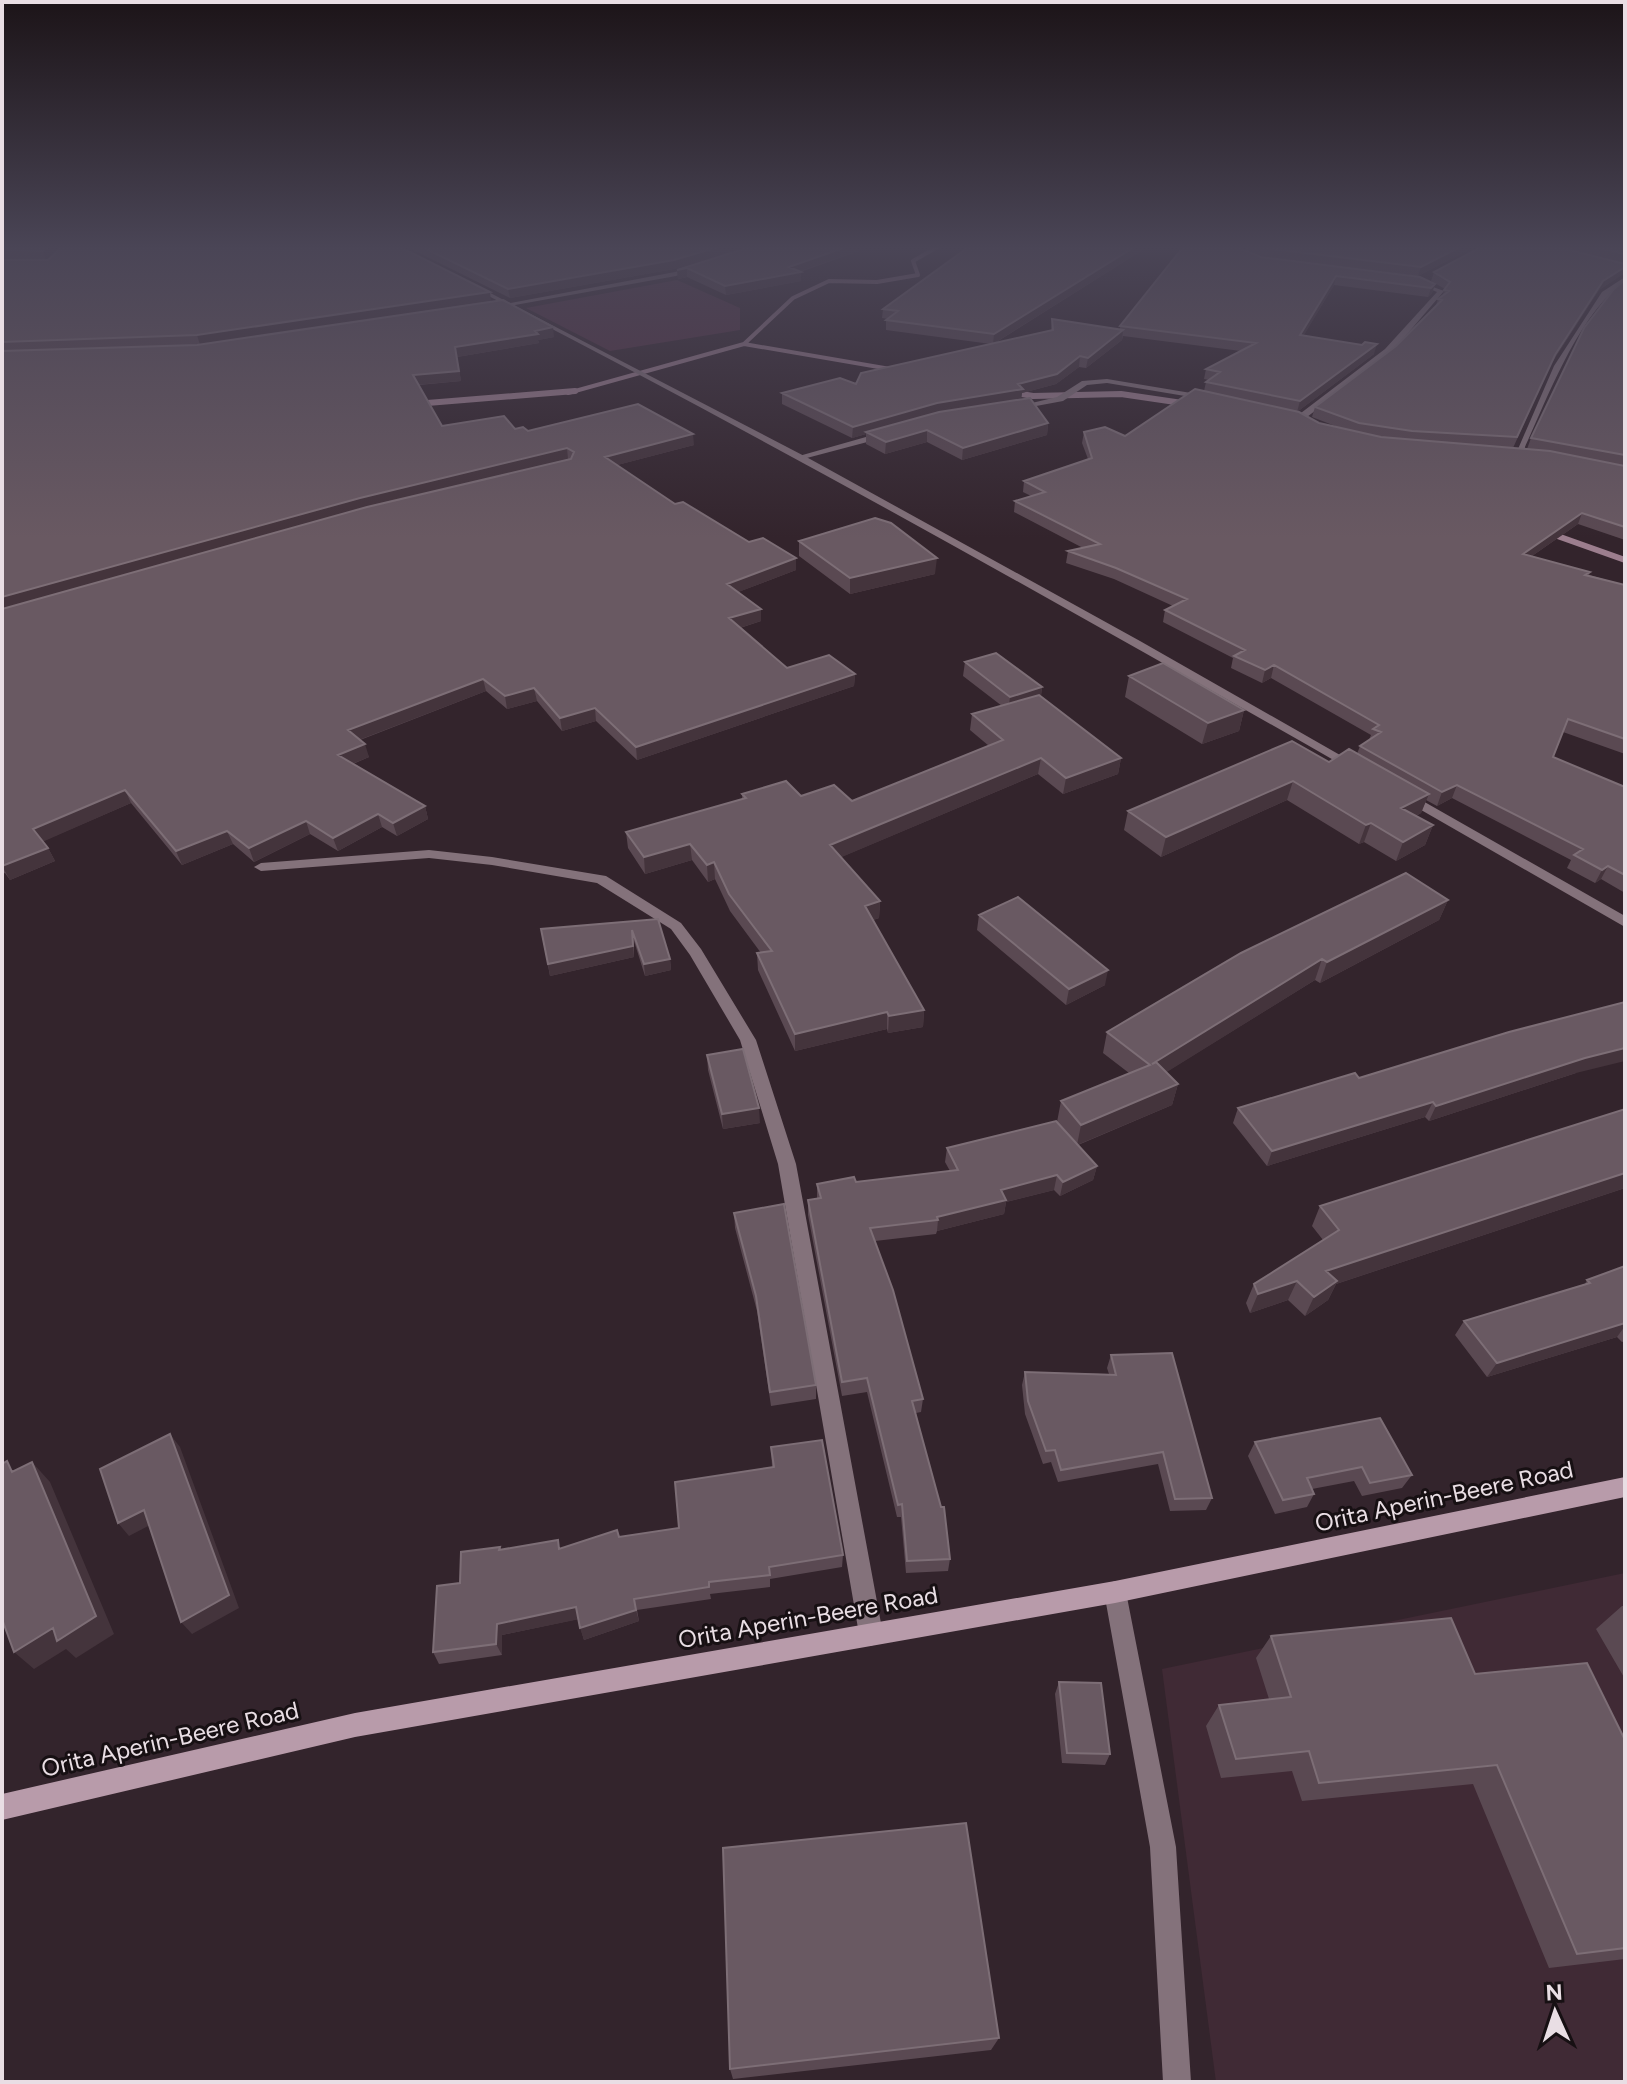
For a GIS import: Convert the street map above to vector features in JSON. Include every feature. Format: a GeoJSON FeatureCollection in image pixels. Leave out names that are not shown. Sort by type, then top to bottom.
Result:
{"type":"FeatureCollection","features":[{"type":"Feature","properties":{"kind":"main road","name":"Orita Aperin-Beere Road"},"geometry":{"type":"LineString","coordinates":[[2,1807],[355,1725],[1115,1592],[1625,1487]]}},
{"type":"Feature","properties":{"kind":"street"},"geometry":{"type":"LineString","coordinates":[[588,343],[959,541],[1362,771]]}},
{"type":"Feature","properties":{"kind":"street"},"geometry":{"type":"LineString","coordinates":[[1300,418],[1395,343]]}},
{"type":"Feature","properties":{"kind":"street"},"geometry":{"type":"LineString","coordinates":[[1518,454],[1558,366],[1572,343]]}},
{"type":"Feature","properties":{"kind":"street"},"geometry":{"type":"LineString","coordinates":[[998,411],[1060,399],[1085,383],[1119,382],[1222,401]]}},
{"type":"Feature","properties":{"kind":"street"},"geometry":{"type":"LineString","coordinates":[[1284,415],[1300,418],[1309,426]]}},
{"type":"Feature","properties":{"kind":"street"},"geometry":{"type":"LineString","coordinates":[[803,456],[896,431]]}},
{"type":"Feature","properties":{"kind":"street"},"geometry":{"type":"LineString","coordinates":[[1505,453],[1533,454]]}},
{"type":"Feature","properties":{"kind":"street"},"geometry":{"type":"LineString","coordinates":[[1388,786],[1625,922]]}},
{"type":"Feature","properties":{"kind":"street"},"geometry":{"type":"LineString","coordinates":[[261,867],[429,854],[492,861],[601,879],[676,926],[696,952],[748,1040],[787,1164],[871,1634]]}},
{"type":"Feature","properties":{"kind":"street"},"geometry":{"type":"LineString","coordinates":[[1115,1592],[1163,1847],[1177,2082]]}},
{"type":"Feature","properties":{"kind":"shaded area"},"geometry":{"type":"Polygon","coordinates":[[[595,343],[658,343],[610,351],[595,343]]]}},
{"type":"Feature","properties":{"kind":"shaded area"},"geometry":{"type":"Polygon","coordinates":[[[1625,1573],[1625,2082],[1216,2082],[1162,1669],[1625,1573]]]}},
{"type":"Feature","properties":{"kind":"building"},"geometry":{"type":"Polygon","coordinates":[[[479,343],[455,347],[459,371],[413,375],[442,426],[504,416],[515,429],[523,427],[528,431],[638,404],[693,434],[605,457],[675,504],[683,502],[749,542],[763,538],[796,558],[727,584],[761,609],[729,618],[787,668],[829,655],[855,674],[636,747],[595,708],[560,718],[534,688],[505,696],[483,679],[348,730],[365,744],[338,755],[425,806],[393,823],[378,814],[333,838],[306,821],[249,848],[227,831],[176,851],[125,790],[33,829],[48,848],[2,866],[2,609],[367,507],[571,459],[574,452],[567,448],[360,498],[2,597],[2,351],[197,345],[479,343]]]}},
{"type":"Feature","properties":{"kind":"building"},"geometry":{"type":"Polygon","coordinates":[[[994,343],[1106,343],[1088,358],[1080,356],[1057,374],[1018,384],[1023,389],[937,403],[853,427],[782,393],[840,378],[856,384],[861,373],[994,343]]]}},
{"type":"Feature","properties":{"kind":"building"},"geometry":{"type":"Polygon","coordinates":[[[1256,343],[1377,344],[1300,401],[1206,382],[1220,372],[1206,369],[1256,343]]]}},
{"type":"Feature","properties":{"kind":"building"},"geometry":{"type":"Polygon","coordinates":[[[1399,343],[1563,343],[1517,437],[1412,431],[1359,423],[1315,407],[1399,343]]]}},
{"type":"Feature","properties":{"kind":"building"},"geometry":{"type":"Polygon","coordinates":[[[1577,343],[1625,343],[1625,455],[1531,438],[1577,343]]]}},
{"type":"Feature","properties":{"kind":"building"},"geometry":{"type":"Polygon","coordinates":[[[1195,389],[1299,412],[1319,423],[1381,437],[1550,451],[1625,466],[1625,527],[1582,513],[1523,554],[1625,585],[1625,739],[1568,719],[1553,757],[1625,787],[1625,875],[1608,866],[1602,870],[1574,855],[1583,849],[1457,785],[1442,792],[1360,746],[1381,732],[1373,729],[1379,725],[1274,665],[1265,670],[1234,656],[1245,650],[1165,610],[1187,599],[1068,551],[1100,544],[1015,501],[1045,492],[1024,481],[1092,458],[1084,432],[1105,427],[1125,436],[1195,389]]]}},
{"type":"Feature","properties":{"kind":"building"},"geometry":{"type":"Polygon","coordinates":[[[1030,398],[1048,423],[963,448],[927,430],[886,442],[866,432],[939,412],[1030,398]]]}},
{"type":"Feature","properties":{"kind":"building"},"geometry":{"type":"Polygon","coordinates":[[[875,518],[891,523],[937,558],[850,578],[799,541],[875,518]]]}},
{"type":"Feature","properties":{"kind":"building"},"geometry":{"type":"Polygon","coordinates":[[[996,653],[1042,687],[1010,697],[965,662],[996,653]]]}},
{"type":"Feature","properties":{"kind":"building"},"geometry":{"type":"Polygon","coordinates":[[[1163,663],[1244,710],[1208,723],[1129,676],[1163,663]]]}},
{"type":"Feature","properties":{"kind":"building"},"geometry":{"type":"Polygon","coordinates":[[[1039,695],[1121,758],[1066,778],[1041,758],[830,845],[880,901],[865,906],[924,1010],[889,1016],[887,1012],[795,1034],[757,953],[772,951],[729,894],[714,862],[707,865],[690,844],[644,857],[626,832],[746,798],[742,794],[786,781],[801,796],[834,785],[852,801],[1003,740],[972,714],[1039,695]]]}},
{"type":"Feature","properties":{"kind":"building"},"geometry":{"type":"Polygon","coordinates":[[[1292,741],[1329,762],[1349,749],[1429,794],[1401,808],[1433,825],[1403,842],[1371,823],[1366,825],[1293,781],[1166,837],[1128,811],[1292,741]]]}},
{"type":"Feature","properties":{"kind":"building"},"geometry":{"type":"Polygon","coordinates":[[[1406,873],[1448,900],[1327,962],[1322,959],[1152,1064],[1156,1062],[1178,1084],[1081,1125],[1061,1101],[1150,1065],[1107,1032],[1241,953],[1406,873]]]}},
{"type":"Feature","properties":{"kind":"building"},"geometry":{"type":"Polygon","coordinates":[[[1018,897],[1108,970],[1069,989],[979,915],[1018,897]]]}},
{"type":"Feature","properties":{"kind":"building"},"geometry":{"type":"Polygon","coordinates":[[[658,919],[670,959],[644,964],[632,930],[633,946],[548,964],[541,929],[658,919]]]}},
{"type":"Feature","properties":{"kind":"building"},"geometry":{"type":"Polygon","coordinates":[[[1625,1002],[1625,1048],[1436,1106],[1433,1102],[1272,1151],[1238,1108],[1355,1073],[1359,1078],[1509,1032],[1625,1002]]]}},
{"type":"Feature","properties":{"kind":"building"},"geometry":{"type":"Polygon","coordinates":[[[743,1049],[759,1108],[722,1114],[707,1055],[743,1049]]]}},
{"type":"Feature","properties":{"kind":"building"},"geometry":{"type":"Polygon","coordinates":[[[1625,1109],[1625,1173],[1326,1271],[1337,1281],[1314,1297],[1297,1281],[1258,1294],[1254,1284],[1339,1230],[1320,1206],[1625,1109]]]}},
{"type":"Feature","properties":{"kind":"building"},"geometry":{"type":"Polygon","coordinates":[[[1056,1121],[1097,1166],[1063,1182],[1057,1175],[1001,1190],[1006,1200],[937,1217],[938,1220],[870,1228],[893,1290],[923,1399],[912,1401],[941,1507],[944,1507],[950,1559],[907,1561],[902,1504],[898,1505],[867,1378],[842,1382],[808,1200],[821,1198],[817,1184],[854,1177],[856,1182],[958,1170],[947,1148],[1056,1121]]]}},
{"type":"Feature","properties":{"kind":"building"},"geometry":{"type":"Polygon","coordinates":[[[784,1204],[816,1385],[770,1392],[756,1296],[734,1213],[784,1204]]]}},
{"type":"Feature","properties":{"kind":"building"},"geometry":{"type":"Polygon","coordinates":[[[1625,1266],[1625,1323],[1497,1363],[1464,1321],[1590,1283],[1587,1280],[1625,1266]]]}},
{"type":"Feature","properties":{"kind":"building"},"geometry":{"type":"Polygon","coordinates":[[[1172,1353],[1212,1498],[1175,1499],[1163,1452],[1061,1470],[1055,1450],[1046,1451],[1028,1401],[1025,1372],[1116,1375],[1111,1355],[1172,1353]]]}},
{"type":"Feature","properties":{"kind":"building"},"geometry":{"type":"Polygon","coordinates":[[[1380,1418],[1412,1475],[1370,1483],[1362,1467],[1307,1478],[1314,1494],[1283,1500],[1255,1442],[1380,1418]]]}},
{"type":"Feature","properties":{"kind":"building"},"geometry":{"type":"Polygon","coordinates":[[[170,1434],[229,1595],[181,1622],[144,1510],[118,1523],[100,1469],[170,1434]]]}},
{"type":"Feature","properties":{"kind":"building"},"geometry":{"type":"Polygon","coordinates":[[[822,1440],[843,1555],[769,1567],[770,1575],[709,1582],[709,1587],[634,1599],[636,1610],[580,1628],[576,1607],[497,1624],[496,1644],[433,1652],[437,1586],[460,1583],[461,1552],[500,1547],[499,1550],[558,1540],[559,1549],[617,1530],[619,1537],[679,1528],[675,1482],[774,1467],[771,1447],[822,1440]]]}},
{"type":"Feature","properties":{"kind":"building"},"geometry":{"type":"Polygon","coordinates":[[[7,1461],[12,1472],[32,1462],[96,1616],[57,1641],[53,1628],[14,1652],[2,1619],[2,1464],[7,1461]]]}},
{"type":"Feature","properties":{"kind":"building"},"geometry":{"type":"Polygon","coordinates":[[[1451,1618],[1475,1674],[1587,1663],[1625,1740],[1625,1948],[1577,1954],[1497,1765],[1319,1783],[1309,1751],[1236,1759],[1219,1705],[1291,1697],[1271,1636],[1451,1618]]]}},
{"type":"Feature","properties":{"kind":"building"},"geometry":{"type":"Polygon","coordinates":[[[1059,1682],[1101,1683],[1110,1754],[1067,1753],[1059,1682]]]}},
{"type":"Feature","properties":{"kind":"building"},"geometry":{"type":"Polygon","coordinates":[[[966,1823],[999,2038],[730,2069],[723,1848],[966,1823]]]}},
{"type":"Feature","properties":{"kind":"waterway"},"geometry":{"type":"LineString","coordinates":[[568,393],[744,344]]}},
{"type":"Feature","properties":{"kind":"waterway"},"geometry":{"type":"LineString","coordinates":[[744,344],[896,370]]}},
{"type":"Feature","properties":{"kind":"waterway"},"geometry":{"type":"LineString","coordinates":[[415,404],[575,391]]}},
{"type":"Feature","properties":{"kind":"waterway"},"geometry":{"type":"LineString","coordinates":[[1014,393],[1010,392],[1033,396],[1121,394],[1189,404]]}},
{"type":"Feature","properties":{"kind":"waterway"},"geometry":{"type":"LineString","coordinates":[[1549,533],[1625,560]]}}]}
